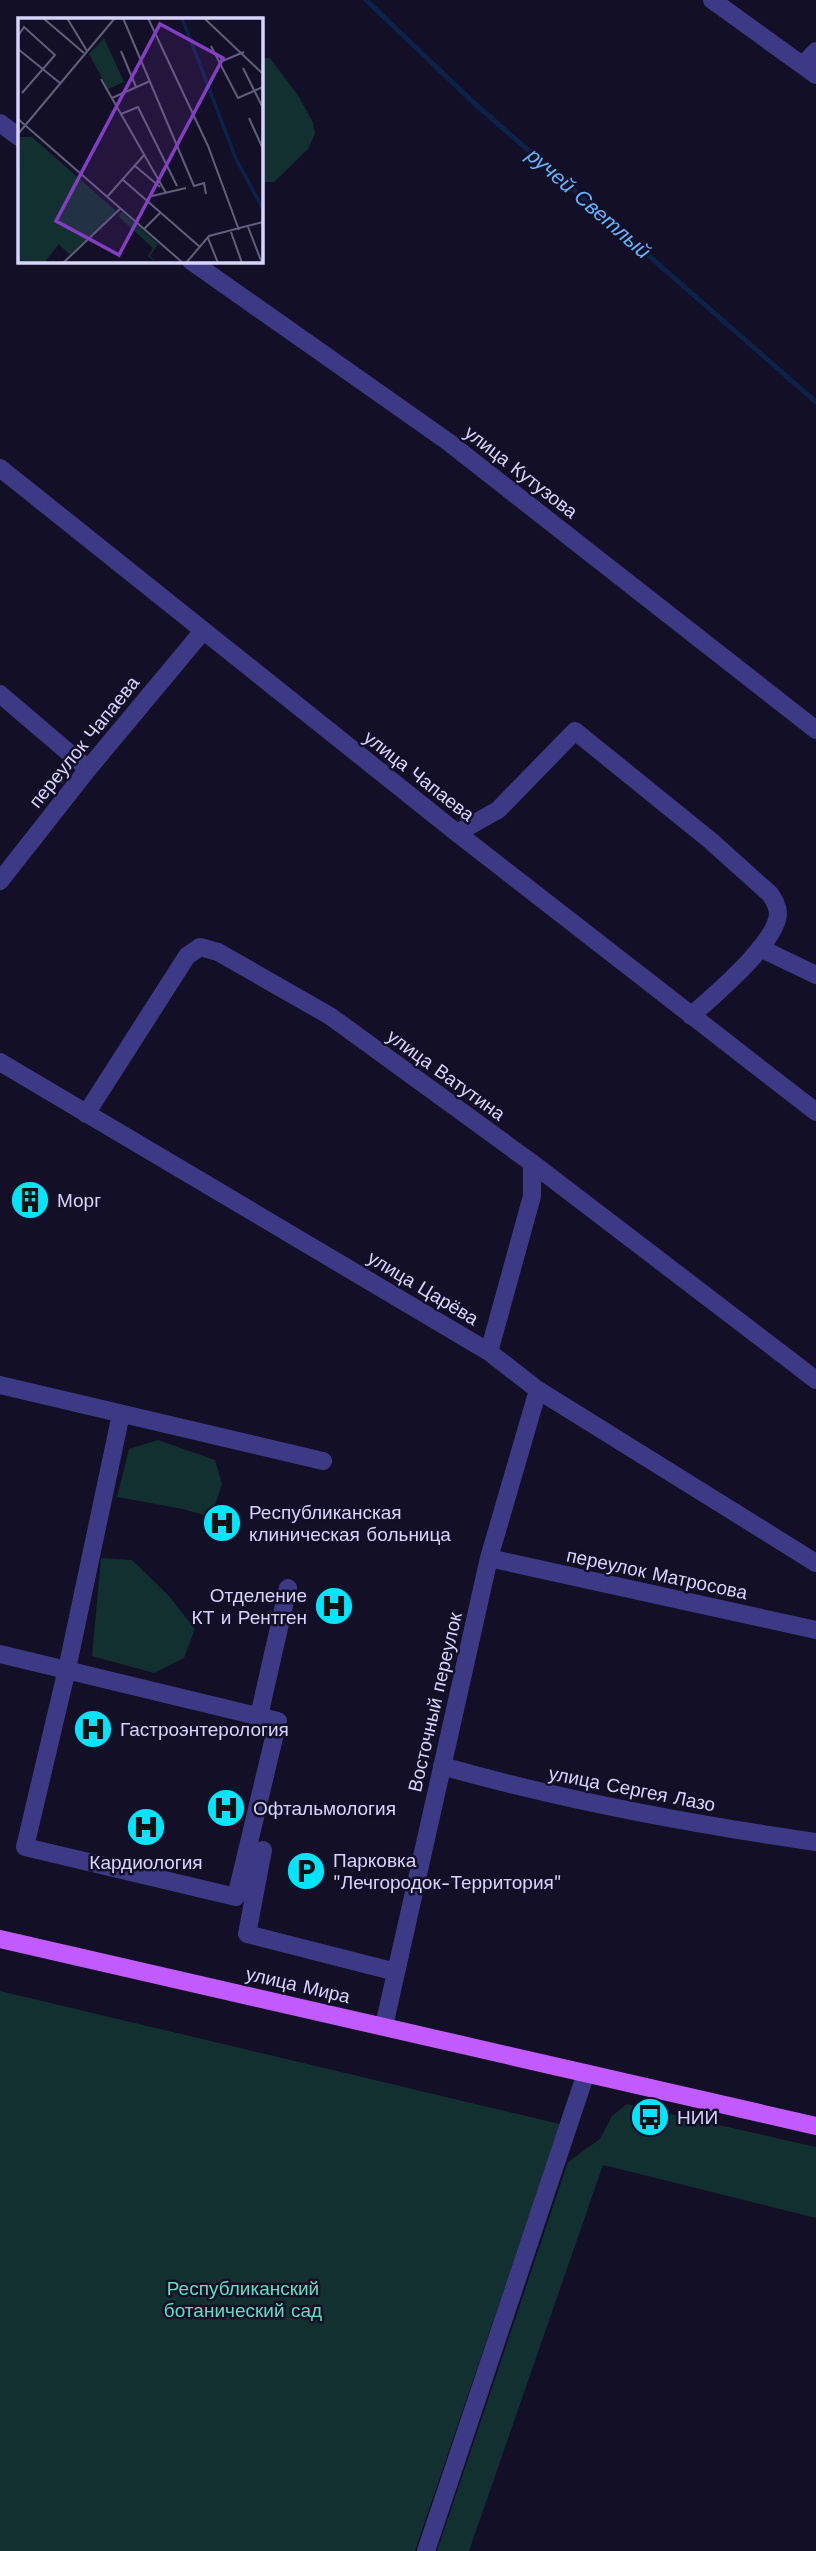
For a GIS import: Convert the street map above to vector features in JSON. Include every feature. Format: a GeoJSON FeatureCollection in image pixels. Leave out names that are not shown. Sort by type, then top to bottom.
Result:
{"type":"FeatureCollection","features":[{"type":"Feature","properties":{"kind":"main road","name":"улица Мира"},"geometry":{"type":"LineString","coordinates":[[0,1939],[816,2126]]}},
{"type":"Feature","properties":{"kind":"street"},"geometry":{"type":"LineString","coordinates":[[712,0],[809,70],[816,51]]}},
{"type":"Feature","properties":{"kind":"street"},"geometry":{"type":"LineString","coordinates":[[0,123],[18,136]]}},
{"type":"Feature","properties":{"kind":"street","name":"улица Кутузова"},"geometry":{"type":"LineString","coordinates":[[192,262],[447,440],[814,727]]}},
{"type":"Feature","properties":{"kind":"street","name":"улица Чапаева"},"geometry":{"type":"LineString","coordinates":[[0,468],[457,833],[816,1112]]}},
{"type":"Feature","properties":{"kind":"street","name":"переулок Чапаева"},"geometry":{"type":"LineString","coordinates":[[0,881],[88,769],[203,631]]}},
{"type":"Feature","properties":{"kind":"street"},"geometry":{"type":"LineString","coordinates":[[0,694],[88,769]]}},
{"type":"Feature","properties":{"kind":"street"},"geometry":{"type":"LineString","coordinates":[[457,833],[498,810],[575,731],[711,841],[770,894],[778,912],[776,922],[760,948],[691,1016]]}},
{"type":"Feature","properties":{"kind":"street","name":"улица Ватутина"},"geometry":{"type":"LineString","coordinates":[[86,1114],[187,956],[200,947],[230,958],[330,1016],[532,1163],[816,1380]]}},
{"type":"Feature","properties":{"kind":"street"},"geometry":{"type":"LineString","coordinates":[[760,948],[816,975]]}},
{"type":"Feature","properties":{"kind":"street","name":"улица Царёва"},"geometry":{"type":"LineString","coordinates":[[0,1062],[489,1352],[538,1390],[816,1563]]}},
{"type":"Feature","properties":{"kind":"street"},"geometry":{"type":"LineString","coordinates":[[489,1352],[532,1196],[532,1163]]}},
{"type":"Feature","properties":{"kind":"street"},"geometry":{"type":"LineString","coordinates":[[0,1385],[323,1461]]}},
{"type":"Feature","properties":{"kind":"street","name":"Восточный переулок"},"geometry":{"type":"LineString","coordinates":[[384,2026],[489,1558],[538,1390]]}},
{"type":"Feature","properties":{"kind":"street"},"geometry":{"type":"LineString","coordinates":[[0,1654],[67,1669],[278,1721],[236,1897],[25,1847],[67,1669],[121,1414]]}},
{"type":"Feature","properties":{"kind":"street","name":"переулок Матросова"},"geometry":{"type":"LineString","coordinates":[[489,1558],[816,1630]]}},
{"type":"Feature","properties":{"kind":"street"},"geometry":{"type":"LineString","coordinates":[[259,1716],[288,1588]]}},
{"type":"Feature","properties":{"kind":"street","name":"улица Сергея Лазо"},"geometry":{"type":"LineString","coordinates":[[442,1766],[529,1789],[639,1813],[816,1842]]}},
{"type":"Feature","properties":{"kind":"street"},"geometry":{"type":"LineString","coordinates":[[263,1850],[247,1934],[396,1972]]}},
{"type":"Feature","properties":{"kind":"street"},"geometry":{"type":"LineString","coordinates":[[426,2551],[586,2073]]}},
{"type":"Feature","properties":{"kind":"green space"},"geometry":{"type":"Polygon","coordinates":[[[262,58],[270,58],[297,94],[313,122],[315,134],[308,149],[274,182],[262,182],[262,58]]]}},
{"type":"Feature","properties":{"kind":"green space"},"geometry":{"type":"Polygon","coordinates":[[[158,1440],[215,1460],[222,1484],[211,1517],[117,1497],[129,1449],[158,1440]]]}},
{"type":"Feature","properties":{"kind":"green space"},"geometry":{"type":"Polygon","coordinates":[[[101,1558],[132,1560],[169,1596],[195,1629],[184,1658],[154,1673],[92,1656],[101,1558]]]}},
{"type":"Feature","properties":{"kind":"green space","name":"Республиканский ботанический сад"},"geometry":{"type":"Polygon","coordinates":[[[0,1991],[560,2124],[415,2551],[0,2551],[0,1991]]]}},
{"type":"Feature","properties":{"kind":"green space"},"geometry":{"type":"Polygon","coordinates":[[[627,2104],[816,2147],[816,2218],[603,2165],[469,2551],[437,2551],[568,2162],[600,2139],[612,2116],[627,2104]]]}},
{"type":"Feature","properties":{"kind":"waterway","name":"ручей Светлый"},"geometry":{"type":"LineString","coordinates":[[366,0],[473,102],[816,402]]}},
{"type":"Feature","properties":{"kind":"place","name":"Морг"},"geometry":{"type":"Point","coordinates":[30,1200]}},
{"type":"Feature","properties":{"kind":"place","name":"Республиканская клиническая больница"},"geometry":{"type":"Point","coordinates":[222,1523]}},
{"type":"Feature","properties":{"kind":"place","name":"Отделение КТ и Рентген"},"geometry":{"type":"Point","coordinates":[334,1606]}},
{"type":"Feature","properties":{"kind":"place","name":"Гастроэнтерология"},"geometry":{"type":"Point","coordinates":[93,1729]}},
{"type":"Feature","properties":{"kind":"place","name":"Офтальмология"},"geometry":{"type":"Point","coordinates":[226,1808]}},
{"type":"Feature","properties":{"kind":"place","name":"Кардиология"},"geometry":{"type":"Point","coordinates":[146,1827]}},
{"type":"Feature","properties":{"kind":"place","name":"Парковка \"Лечгородок-Территория\""},"geometry":{"type":"Point","coordinates":[306,1871]}},
{"type":"Feature","properties":{"kind":"place","name":"НИИ"},"geometry":{"type":"Point","coordinates":[650,2117]}}]}
